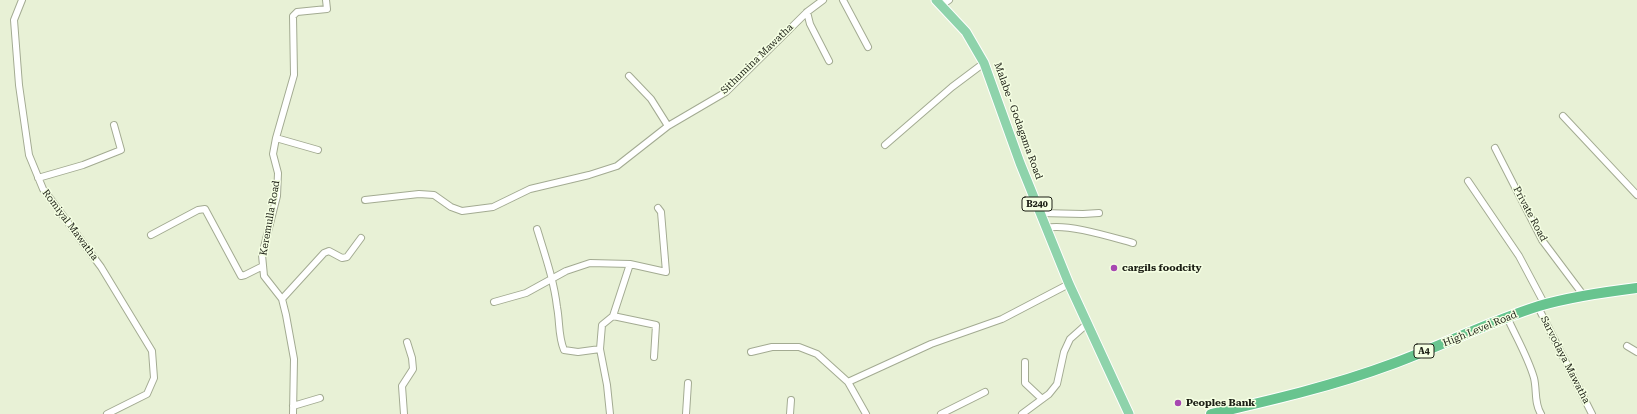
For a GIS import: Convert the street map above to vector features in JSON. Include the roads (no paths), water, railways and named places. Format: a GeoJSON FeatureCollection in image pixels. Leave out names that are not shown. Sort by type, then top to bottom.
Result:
{"type":"FeatureCollection","features":[{"type":"Feature","properties":{"kind":"highway","name":"High Level Road"},"geometry":{"type":"LineString","coordinates":[[1211,414],[1298,393],[1391,364],[1507,317],[1541,306],[1584,296],[1637,288]]}},
{"type":"Feature","properties":{"kind":"main road","name":"Malabe - Godagama Road"},"geometry":{"type":"LineString","coordinates":[[942,2],[966,32],[984,63],[1020,163],[1069,284],[1129,414]]}},
{"type":"Feature","properties":{"kind":"street","name":"Romiyal Mawatha"},"geometry":{"type":"LineString","coordinates":[[22,0],[14,20],[18,85],[29,155],[43,189],[101,267],[152,351],[154,378],[147,394],[107,414]]}},
{"type":"Feature","properties":{"kind":"street","name":"Keremulla Road"},"geometry":{"type":"LineString","coordinates":[[293,410],[294,359],[286,315],[282,299],[264,276],[262,255],[264,240],[277,196],[278,173],[274,154],[276,138],[294,75],[293,16],[297,12],[327,9],[326,0]]}},
{"type":"Feature","properties":{"kind":"street","name":"Sithumina Mawatha"},"geometry":{"type":"LineString","coordinates":[[366,200],[419,194],[434,195],[451,207],[462,211],[493,207],[530,189],[590,175],[617,166],[668,126],[726,92],[807,12],[823,0]]}},
{"type":"Feature","properties":{"kind":"street"},"geometry":{"type":"LineString","coordinates":[[843,0],[868,47]]}},
{"type":"Feature","properties":{"kind":"street"},"geometry":{"type":"LineString","coordinates":[[807,12],[810,24],[829,61]]}},
{"type":"Feature","properties":{"kind":"street"},"geometry":{"type":"LineString","coordinates":[[885,145],[952,87],[984,63]]}},
{"type":"Feature","properties":{"kind":"street"},"geometry":{"type":"LineString","coordinates":[[629,76],[651,99],[668,126]]}},
{"type":"Feature","properties":{"kind":"street"},"geometry":{"type":"LineString","coordinates":[[1563,116],[1637,195]]}},
{"type":"Feature","properties":{"kind":"street"},"geometry":{"type":"LineString","coordinates":[[38,178],[83,165],[121,150],[114,125]]}},
{"type":"Feature","properties":{"kind":"street"},"geometry":{"type":"LineString","coordinates":[[276,138],[318,150]]}},
{"type":"Feature","properties":{"kind":"street","name":"Private Road"},"geometry":{"type":"LineString","coordinates":[[1495,148],[1542,240],[1584,296]]}},
{"type":"Feature","properties":{"kind":"street","name":"Sarvodaya Mawatha"},"geometry":{"type":"LineString","coordinates":[[1468,182],[1518,256],[1592,414]]}},
{"type":"Feature","properties":{"kind":"street"},"geometry":{"type":"LineString","coordinates":[[151,235],[198,210],[205,208],[241,276],[263,266]]}},
{"type":"Feature","properties":{"kind":"street"},"geometry":{"type":"LineString","coordinates":[[494,302],[526,293],[566,271],[590,263],[630,264],[666,272],[661,212],[658,208]]}},
{"type":"Feature","properties":{"kind":"street"},"geometry":{"type":"LineString","coordinates":[[1041,213],[1083,214],[1099,212]]}},
{"type":"Feature","properties":{"kind":"street"},"geometry":{"type":"LineString","coordinates":[[1046,228],[1054,226],[1086,231],[1133,243]]}},
{"type":"Feature","properties":{"kind":"street"},"geometry":{"type":"LineString","coordinates":[[537,229],[552,280],[558,308],[560,339],[564,350],[578,352],[600,349]]}},
{"type":"Feature","properties":{"kind":"street"},"geometry":{"type":"LineString","coordinates":[[282,299],[324,253],[329,251],[342,258],[347,257],[361,238]]}},
{"type":"Feature","properties":{"kind":"street"},"geometry":{"type":"LineString","coordinates":[[610,414],[607,385],[600,349],[602,325],[614,316],[630,264]]}},
{"type":"Feature","properties":{"kind":"street"},"geometry":{"type":"LineString","coordinates":[[848,382],[931,344],[1002,319],[1069,284]]}},
{"type":"Feature","properties":{"kind":"street"},"geometry":{"type":"LineString","coordinates":[[614,316],[656,324],[654,357]]}},
{"type":"Feature","properties":{"kind":"street"},"geometry":{"type":"LineString","coordinates":[[1507,317],[1533,376],[1537,393],[1536,406],[1541,414]]}},
{"type":"Feature","properties":{"kind":"street"},"geometry":{"type":"LineString","coordinates":[[1022,414],[1049,394],[1057,384],[1064,352],[1070,339],[1088,324]]}},
{"type":"Feature","properties":{"kind":"street"},"geometry":{"type":"LineString","coordinates":[[404,414],[402,386],[413,369],[412,358],[407,342]]}},
{"type":"Feature","properties":{"kind":"street"},"geometry":{"type":"LineString","coordinates":[[1627,346],[1637,352]]}},
{"type":"Feature","properties":{"kind":"street"},"geometry":{"type":"LineString","coordinates":[[751,352],[772,347],[799,347],[816,354],[848,382],[866,414]]}},
{"type":"Feature","properties":{"kind":"street"},"geometry":{"type":"LineString","coordinates":[[1025,362],[1025,383],[1042,398]]}},
{"type":"Feature","properties":{"kind":"street"},"geometry":{"type":"LineString","coordinates":[[686,414],[688,383]]}},
{"type":"Feature","properties":{"kind":"street"},"geometry":{"type":"LineString","coordinates":[[941,414],[985,392]]}},
{"type":"Feature","properties":{"kind":"street"},"geometry":{"type":"LineString","coordinates":[[286,414],[320,398]]}},
{"type":"Feature","properties":{"kind":"street"},"geometry":{"type":"LineString","coordinates":[[790,414],[791,400]]}},
{"type":"Feature","properties":{"kind":"place","name":"cargils foodcity"},"geometry":{"type":"Point","coordinates":[1114,268]}},
{"type":"Feature","properties":{"kind":"place","name":"Peoples Bank"},"geometry":{"type":"Point","coordinates":[1178,403]}}]}
